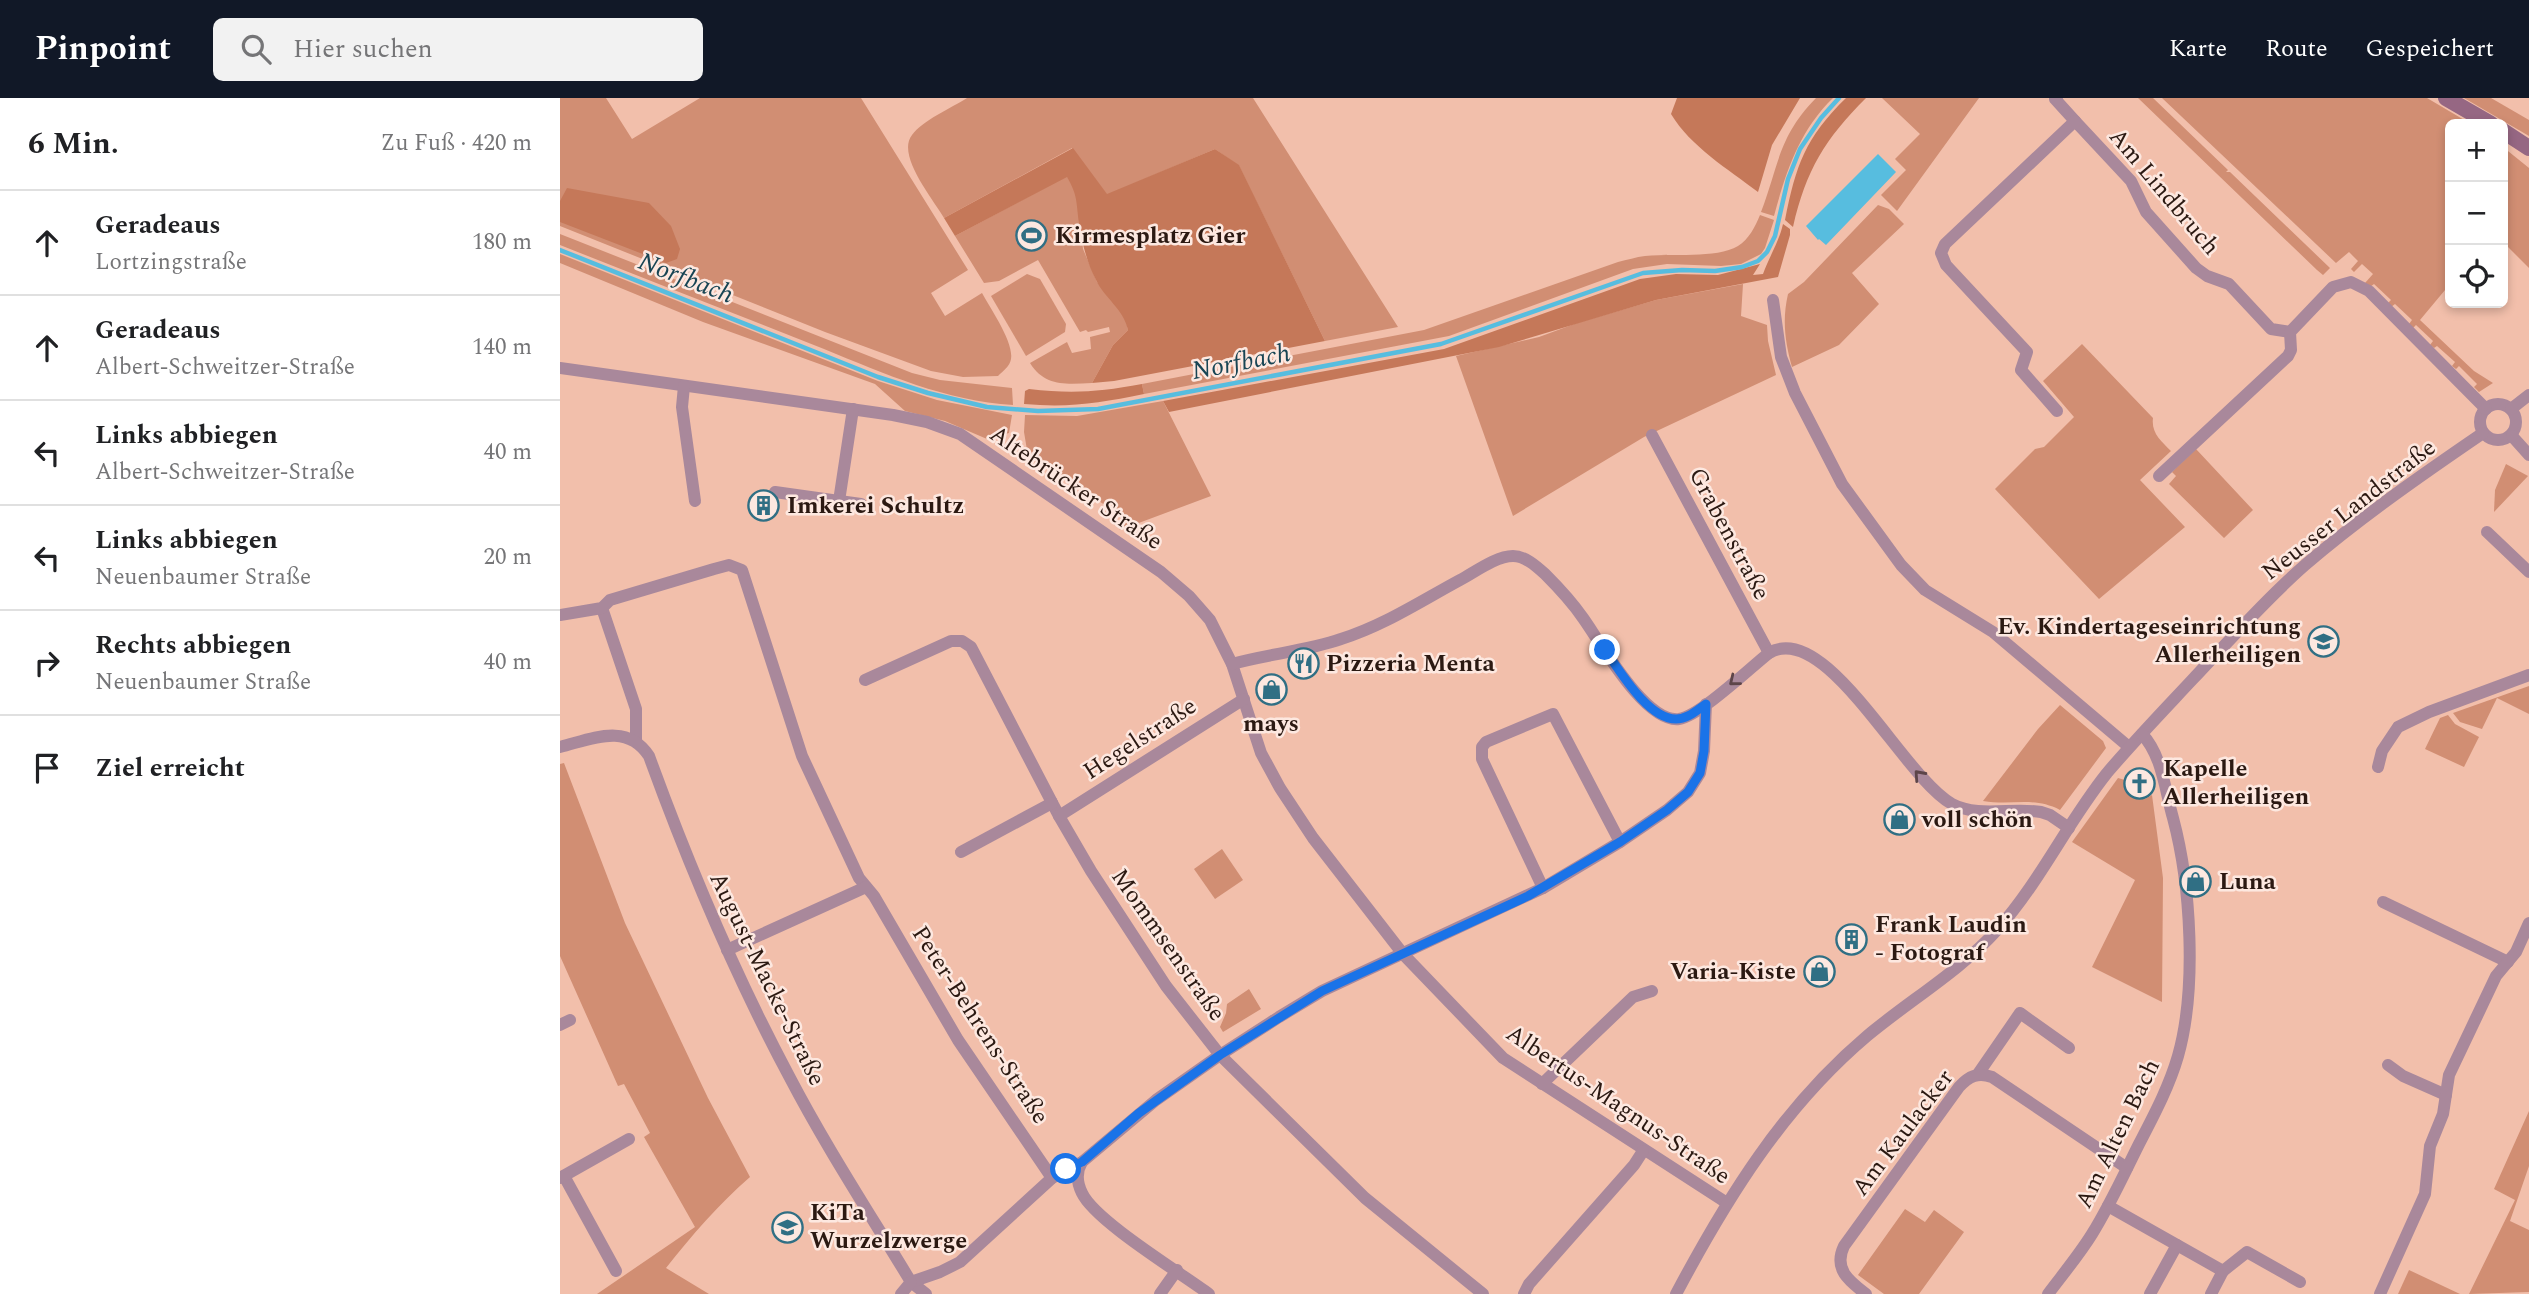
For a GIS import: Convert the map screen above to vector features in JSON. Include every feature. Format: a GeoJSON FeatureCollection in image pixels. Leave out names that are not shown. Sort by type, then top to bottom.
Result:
{"type":"FeatureCollection","features":[{"type":"Feature","properties":{"kind":"main road"},"geometry":{"type":"LineString","coordinates":[[2446,98],[2482,119]]}},
{"type":"Feature","properties":{"kind":"main road"},"geometry":{"type":"LineString","coordinates":[[2508,134],[2529,148]]}},
{"type":"Feature","properties":{"kind":"street","name":"Am Lindbruch"},"geometry":{"type":"LineString","coordinates":[[2057,98],[2055,99],[2131,181],[2147,212],[2196,268],[2207,276],[2229,284],[2271,329],[2290,332]]}},
{"type":"Feature","properties":{"kind":"street","name":"Am Lindbruch"},"geometry":{"type":"LineString","coordinates":[[2057,411],[2021,370],[2027,352],[1946,265],[1941,253],[1945,244],[2075,121]]}},
{"type":"Feature","properties":{"kind":"street"},"geometry":{"type":"LineString","coordinates":[[2159,476],[2288,356],[2292,346],[2290,332],[2333,288],[2351,282],[2369,291],[2486,408]]}},
{"type":"Feature","properties":{"kind":"street"},"geometry":{"type":"LineString","coordinates":[[1773,300],[1781,357],[1801,405],[1842,484],[1901,565],[1925,590],[1993,632],[2129,747]]}},
{"type":"Feature","properties":{"kind":"street","name":"Altebrücker Straße"},"geometry":{"type":"LineString","coordinates":[[560,368],[853,410],[927,422],[951,430],[1182,588],[1210,620],[1233,664]]}},
{"type":"Feature","properties":{"kind":"street"},"geometry":{"type":"LineString","coordinates":[[684,386],[682,407],[695,501]]}},
{"type":"Feature","properties":{"kind":"street"},"geometry":{"type":"LineString","coordinates":[[2511,409],[2529,395]]}},
{"type":"Feature","properties":{"kind":"street"},"geometry":{"type":"LineString","coordinates":[[2499,404],[2511,409],[2517,420],[2512,436],[2506,440],[2494,440],[2483,433],[2480,421],[2486,408],[2499,404]]}},
{"type":"Feature","properties":{"kind":"street"},"geometry":{"type":"LineString","coordinates":[[839,501],[853,410]]}},
{"type":"Feature","properties":{"kind":"street","name":"Neusser Landstraße"},"geometry":{"type":"LineString","coordinates":[[1676,1294],[1757,1156],[1814,1087],[1867,1037],[1994,934],[2025,897],[2104,777],[2247,621],[2301,569],[2403,490],[2483,433]]}},
{"type":"Feature","properties":{"kind":"street","name":"Grabenstraße"},"geometry":{"type":"LineString","coordinates":[[1652,435],[1769,653]]}},
{"type":"Feature","properties":{"kind":"street"},"geometry":{"type":"LineString","coordinates":[[2512,436],[2529,454]]}},
{"type":"Feature","properties":{"kind":"street"},"geometry":{"type":"LineString","coordinates":[[775,492],[860,504]]}},
{"type":"Feature","properties":{"kind":"street"},"geometry":{"type":"LineString","coordinates":[[2487,532],[2529,572]]}},
{"type":"Feature","properties":{"kind":"street"},"geometry":{"type":"LineString","coordinates":[[1233,664],[1345,638],[1388,619],[1486,566],[1515,556],[1525,559],[1537,568],[1568,598],[1624,676],[1653,709],[1664,716],[1678,719],[1687,716],[1769,653],[1779,648],[1794,648],[1815,657],[1830,668],[1929,786],[1953,805],[1982,810],[2042,812],[2069,828]]}},
{"type":"Feature","properties":{"kind":"street","name":"Peter-Behrens-Straße"},"geometry":{"type":"LineString","coordinates":[[603,608],[610,600],[714,569],[729,565],[742,570],[802,755],[859,878],[874,896],[958,1040],[1052,1178]]}},
{"type":"Feature","properties":{"kind":"street"},"geometry":{"type":"LineString","coordinates":[[560,615],[603,608],[636,709],[636,740],[613,735],[560,747]]}},
{"type":"Feature","properties":{"kind":"street","name":"Mommsenstraße"},"geometry":{"type":"LineString","coordinates":[[865,680],[951,641],[962,641],[976,655],[1059,816],[1129,932],[1166,986],[1220,1055],[1365,1198],[1483,1294]]}},
{"type":"Feature","properties":{"kind":"street","name":"Albertus-Magnus-Straße"},"geometry":{"type":"LineString","coordinates":[[1233,664],[1261,753],[1280,788],[1313,838],[1403,954],[1493,1049],[1643,1151],[1727,1203]]}},
{"type":"Feature","properties":{"kind":"street"},"geometry":{"type":"LineString","coordinates":[[2378,767],[2382,751],[2398,727],[2429,712],[2529,675]]}},
{"type":"Feature","properties":{"kind":"street","name":"Hegelstraße"},"geometry":{"type":"LineString","coordinates":[[1059,816],[1244,699]]}},
{"type":"Feature","properties":{"kind":"street"},"geometry":{"type":"LineString","coordinates":[[901,1294],[911,1282],[960,1262],[1052,1178],[1082,1162],[1139,1113],[1220,1055],[1322,991],[1543,888],[1620,842],[1672,806],[1694,784],[1702,765],[1706,704]]}},
{"type":"Feature","properties":{"kind":"street"},"geometry":{"type":"LineString","coordinates":[[1543,888],[1481,753],[1486,742],[1553,714],[1620,842]]}},
{"type":"Feature","properties":{"kind":"street","name":"Am Alten Bach"},"geometry":{"type":"LineString","coordinates":[[2048,1294],[2086,1242],[2108,1206],[2171,1078],[2184,1031],[2188,979],[2186,897],[2179,841],[2158,762],[2150,743],[2142,734]]}},
{"type":"Feature","properties":{"kind":"street","name":"August-Macke-Straße"},"geometry":{"type":"LineString","coordinates":[[636,740],[649,756],[694,876],[727,950],[791,1079],[911,1282]]}},
{"type":"Feature","properties":{"kind":"street"},"geometry":{"type":"LineString","coordinates":[[961,852],[1052,803]]}},
{"type":"Feature","properties":{"kind":"street"},"geometry":{"type":"LineString","coordinates":[[727,950],[866,887]]}},
{"type":"Feature","properties":{"kind":"street"},"geometry":{"type":"LineString","coordinates":[[2383,902],[2508,962]]}},
{"type":"Feature","properties":{"kind":"street"},"geometry":{"type":"LineString","coordinates":[[2380,1294],[2426,1194],[2431,1146],[2443,1114],[2449,1075],[2496,976],[2516,952],[2529,923]]}},
{"type":"Feature","properties":{"kind":"street"},"geometry":{"type":"LineString","coordinates":[[1542,1084],[1633,997],[1652,991]]}},
{"type":"Feature","properties":{"kind":"street"},"geometry":{"type":"LineString","coordinates":[[1978,1074],[2020,1013],[2069,1048]]}},
{"type":"Feature","properties":{"kind":"street"},"geometry":{"type":"LineString","coordinates":[[2388,1065],[2403,1076],[2446,1095]]}},
{"type":"Feature","properties":{"kind":"street","name":"Am Kaulacker"},"geometry":{"type":"LineString","coordinates":[[1866,1294],[1846,1279],[1842,1271],[1840,1259],[1844,1246],[1959,1087],[1978,1074],[1992,1077],[2002,1083],[2127,1168]]}},
{"type":"Feature","properties":{"kind":"street"},"geometry":{"type":"LineString","coordinates":[[616,1271],[562,1177],[629,1139]]}},
{"type":"Feature","properties":{"kind":"street"},"geometry":{"type":"LineString","coordinates":[[1524,1294],[1529,1284],[1634,1165],[1643,1151]]}},
{"type":"Feature","properties":{"kind":"street"},"geometry":{"type":"LineString","coordinates":[[1082,1162],[1078,1168],[1079,1186],[1090,1205],[1108,1222],[1209,1294]]}},
{"type":"Feature","properties":{"kind":"street"},"geometry":{"type":"LineString","coordinates":[[2108,1206],[2223,1271]]}},
{"type":"Feature","properties":{"kind":"street"},"geometry":{"type":"LineString","coordinates":[[2150,1294],[2177,1245]]}},
{"type":"Feature","properties":{"kind":"street"},"geometry":{"type":"LineString","coordinates":[[2211,1294],[2223,1271],[2247,1252],[2300,1282]]}},
{"type":"Feature","properties":{"kind":"street"},"geometry":{"type":"LineString","coordinates":[[1160,1294],[1177,1270]]}},
{"type":"Feature","properties":{"kind":"street"},"geometry":{"type":"LineString","coordinates":[[911,1282],[926,1294]]}},
{"type":"Feature","properties":{"kind":"shaded area"},"geometry":{"type":"Polygon","coordinates":[[[560,98],[606,98],[632,139],[700,98],[861,98],[968,270],[931,293],[945,316],[982,293],[1009,344],[1009,364],[998,376],[963,377],[931,371],[825,332],[560,226],[560,98]]]}},
{"type":"Feature","properties":{"kind":"shaded area"},"geometry":{"type":"Polygon","coordinates":[[[967,98],[1253,98],[1398,327],[1325,341],[1239,166],[1215,149],[1107,195],[1072,148],[944,218],[912,165],[908,144],[912,135],[923,125],[967,98]]]}},
{"type":"Feature","properties":{"kind":"shaded area"},"geometry":{"type":"Polygon","coordinates":[[[1677,98],[1800,98],[1772,145],[1758,192],[1711,157],[1679,126],[1671,114],[1677,98]]]}},
{"type":"Feature","properties":{"kind":"shaded area"},"geometry":{"type":"Polygon","coordinates":[[[1816,98],[1833,98],[1811,124],[1795,153],[1774,216],[1761,212],[1787,139],[1803,112],[1816,98]]]}},
{"type":"Feature","properties":{"kind":"shaded area"},"geometry":{"type":"Polygon","coordinates":[[[1846,98],[1866,98],[1839,127],[1819,156],[1804,189],[1793,227],[1785,220],[1793,183],[1804,153],[1821,126],[1846,98]]]}},
{"type":"Feature","properties":{"kind":"shaded area"},"geometry":{"type":"Polygon","coordinates":[[[1882,98],[1979,98],[1897,211],[1881,195],[1906,170],[1895,159],[1920,134],[1882,98]]]}},
{"type":"Feature","properties":{"kind":"shaded area"},"geometry":{"type":"Polygon","coordinates":[[[2138,98],[2153,98],[2228,170],[2226,172],[2230,172],[2330,268],[2323,275],[2317,270],[2138,98]]]}},
{"type":"Feature","properties":{"kind":"shaded area"},"geometry":{"type":"Polygon","coordinates":[[[2162,98],[2427,98],[2463,119],[2445,119],[2445,290],[2420,320],[2474,371],[2493,383],[2479,392],[2474,387],[2477,384],[2459,366],[2456,369],[2452,366],[2455,362],[2437,346],[2434,348],[2430,345],[2433,341],[2416,325],[2413,328],[2409,324],[2412,320],[2395,304],[2391,307],[2387,304],[2391,300],[2374,284],[2370,287],[2365,283],[2373,274],[2362,264],[2354,272],[2351,269],[2358,261],[2349,252],[2336,263],[2162,98]]]}},
{"type":"Feature","properties":{"kind":"shaded area"},"geometry":{"type":"Polygon","coordinates":[[[2464,98],[2491,98],[2529,120],[2529,136],[2508,124],[2508,119],[2500,119],[2464,98]]]}},
{"type":"Feature","properties":{"kind":"shaded area"},"geometry":{"type":"Polygon","coordinates":[[[1073,148],[1107,194],[1215,149],[1239,165],[1325,341],[1092,383],[1113,345],[1128,330],[1126,322],[1100,287],[1090,267],[1075,194],[1067,177],[955,236],[944,218],[1073,148]]]}},
{"type":"Feature","properties":{"kind":"shaded area"},"geometry":{"type":"Polygon","coordinates":[[[2508,151],[2529,168],[2529,268],[2508,247],[2508,151]]]}},
{"type":"Feature","properties":{"kind":"shaded area"},"geometry":{"type":"Polygon","coordinates":[[[1067,176],[1077,194],[1083,249],[1097,282],[1117,306],[1126,320],[1128,330],[1113,345],[1092,383],[1049,380],[1030,363],[1067,342],[1072,353],[1091,349],[1090,337],[1110,332],[1109,327],[1080,332],[1038,260],[999,281],[984,283],[955,236],[1067,176]]]}},
{"type":"Feature","properties":{"kind":"shaded area"},"geometry":{"type":"Polygon","coordinates":[[[567,188],[649,203],[671,226],[680,249],[677,259],[666,263],[560,222],[560,201],[567,188]]]}},
{"type":"Feature","properties":{"kind":"shaded area"},"geometry":{"type":"Polygon","coordinates":[[[1878,205],[1889,209],[1904,224],[1852,273],[1879,304],[1839,345],[1792,367],[1785,331],[1788,294],[1804,282],[1878,205]]]}},
{"type":"Feature","properties":{"kind":"shaded area"},"geometry":{"type":"Polygon","coordinates":[[[1760,215],[1774,220],[1765,248],[1761,254],[1741,264],[1667,264],[1633,269],[1449,336],[1144,394],[1142,384],[1424,330],[1642,256],[1706,254],[1729,250],[1745,240],[1760,215]]]}},
{"type":"Feature","properties":{"kind":"shaded area"},"geometry":{"type":"Polygon","coordinates":[[[1783,224],[1790,229],[1790,235],[1778,277],[1656,300],[1499,347],[1169,412],[1163,401],[1444,349],[1640,279],[1676,274],[1718,275],[1760,264],[1753,275],[1763,274],[1783,224]]]}},
{"type":"Feature","properties":{"kind":"shaded area"},"geometry":{"type":"Polygon","coordinates":[[[560,234],[912,373],[940,380],[1012,388],[1013,405],[964,398],[893,377],[560,245],[560,234]]]}},
{"type":"Feature","properties":{"kind":"shaded area"},"geometry":{"type":"Polygon","coordinates":[[[560,254],[878,381],[937,400],[1012,415],[1009,433],[987,439],[945,421],[905,411],[875,384],[703,322],[560,263],[560,254]]]}},
{"type":"Feature","properties":{"kind":"shaded area"},"geometry":{"type":"Polygon","coordinates":[[[1027,274],[1040,279],[1066,324],[1065,332],[1026,356],[991,296],[1027,274]]]}},
{"type":"Feature","properties":{"kind":"shaded area"},"geometry":{"type":"Polygon","coordinates":[[[1743,284],[1741,316],[1767,325],[1776,375],[1644,437],[1513,516],[1456,356],[1539,337],[1656,300],[1743,284]]]}},
{"type":"Feature","properties":{"kind":"shaded area"},"geometry":{"type":"Polygon","coordinates":[[[2082,344],[2153,418],[2155,432],[2171,451],[2140,480],[2185,527],[2099,599],[1995,489],[2035,449],[2044,447],[2074,417],[2043,381],[2082,344]]]}},
{"type":"Feature","properties":{"kind":"shaded area"},"geometry":{"type":"Polygon","coordinates":[[[1142,384],[1144,394],[1113,400],[1071,405],[1024,404],[1025,391],[1029,389],[1086,391],[1142,384]]]}},
{"type":"Feature","properties":{"kind":"shaded area"},"geometry":{"type":"Polygon","coordinates":[[[1163,401],[1211,496],[1120,530],[1118,526],[1121,516],[1040,461],[1029,462],[1024,432],[1025,415],[1077,416],[1163,401]]]}},
{"type":"Feature","properties":{"kind":"shaded area"},"geometry":{"type":"Polygon","coordinates":[[[2196,449],[2253,510],[2224,538],[2169,484],[2176,476],[2172,472],[2196,449]]]}},
{"type":"Feature","properties":{"kind":"shaded area"},"geometry":{"type":"Polygon","coordinates":[[[2506,464],[2528,476],[2494,512],[2495,490],[2506,464]]]}},
{"type":"Feature","properties":{"kind":"shaded area"},"geometry":{"type":"Polygon","coordinates":[[[2529,686],[2529,714],[2497,698],[2482,729],[2460,722],[2453,713],[2529,686]]]}},
{"type":"Feature","properties":{"kind":"shaded area"},"geometry":{"type":"Polygon","coordinates":[[[2060,705],[2103,741],[2106,748],[2060,810],[2041,803],[1983,801],[2038,729],[2060,705]]]}},
{"type":"Feature","properties":{"kind":"shaded area"},"geometry":{"type":"Polygon","coordinates":[[[2448,715],[2455,724],[2479,737],[2464,767],[2425,749],[2440,718],[2448,715]]]}},
{"type":"Feature","properties":{"kind":"shaded area"},"geometry":{"type":"Polygon","coordinates":[[[564,763],[625,923],[708,1098],[750,1177],[706,1220],[666,1268],[709,1294],[597,1294],[695,1227],[644,1137],[650,1133],[624,1084],[618,1086],[560,956],[560,764],[564,763]]]}},
{"type":"Feature","properties":{"kind":"shaded area"},"geometry":{"type":"Polygon","coordinates":[[[2118,778],[2135,783],[2145,799],[2152,795],[2163,878],[2162,1002],[2092,967],[2135,880],[2072,842],[2118,778]]]}},
{"type":"Feature","properties":{"kind":"shaded area"},"geometry":{"type":"Polygon","coordinates":[[[1222,849],[1243,880],[1215,899],[1194,869],[1222,849]]]}},
{"type":"Feature","properties":{"kind":"shaded area"},"geometry":{"type":"Polygon","coordinates":[[[1249,989],[1261,1009],[1223,1032],[1220,1027],[1227,1004],[1249,989]]]}},
{"type":"Feature","properties":{"kind":"shaded area"},"geometry":{"type":"Polygon","coordinates":[[[2529,1111],[2529,1166],[2510,1221],[2529,1230],[2529,1292],[2469,1294],[2515,1200],[2494,1189],[2529,1111]]]}},
{"type":"Feature","properties":{"kind":"shaded area"},"geometry":{"type":"Polygon","coordinates":[[[1905,1209],[1925,1222],[1934,1210],[1964,1232],[1919,1294],[1884,1294],[1858,1275],[1905,1209]]]}},
{"type":"Feature","properties":{"kind":"shaded area"},"geometry":{"type":"Polygon","coordinates":[[[2409,1270],[2460,1294],[2398,1294],[2409,1270]]]}},
{"type":"Feature","properties":{"kind":"water"},"geometry":{"type":"Polygon","coordinates":[[[1878,154],[1896,172],[1826,245],[1818,240],[1806,226],[1878,154]]]}},
{"type":"Feature","properties":{"kind":"waterway","name":"Norfbach"},"geometry":{"type":"LineString","coordinates":[[560,250],[878,377],[928,393],[987,407],[1038,411],[1098,409],[1441,344],[1643,273],[1715,271],[1742,267],[1758,261],[1767,252],[1775,236],[1788,179],[1800,149],[1821,118],[1839,98]]}},
{"type":"Feature","properties":{"kind":"place","name":"Kirmesplatz Gier"},"geometry":{"type":"Point","coordinates":[1032,236]}},
{"type":"Feature","properties":{"kind":"place","name":"Imkerei Schultz"},"geometry":{"type":"Point","coordinates":[764,506]}},
{"type":"Feature","properties":{"kind":"place","name":"Ev. Kindertageseinrichtung Allerheiligen"},"geometry":{"type":"Point","coordinates":[2324,641]}},
{"type":"Feature","properties":{"kind":"place","name":"Pizzeria Menta"},"geometry":{"type":"Point","coordinates":[1303,664]}},
{"type":"Feature","properties":{"kind":"place","name":"mays"},"geometry":{"type":"Point","coordinates":[1271,690]}},
{"type":"Feature","properties":{"kind":"place","name":"Kapelle Allerheiligen"},"geometry":{"type":"Point","coordinates":[2140,783]}},
{"type":"Feature","properties":{"kind":"place","name":"voll schön"},"geometry":{"type":"Point","coordinates":[1899,820]}},
{"type":"Feature","properties":{"kind":"place","name":"Luna"},"geometry":{"type":"Point","coordinates":[2196,882]}},
{"type":"Feature","properties":{"kind":"place","name":"Frank Laudin - Fotograf"},"geometry":{"type":"Point","coordinates":[1852,939]}},
{"type":"Feature","properties":{"kind":"place","name":"Varia-Kiste"},"geometry":{"type":"Point","coordinates":[1819,972]}},
{"type":"Feature","properties":{"kind":"place","name":"KiTa Wurzelzwerge"},"geometry":{"type":"Point","coordinates":[787,1227]}},
{"type":"Feature","properties":{"kind":"route"},"geometry":{"type":"LineString","coordinates":[[1066,1169],[1082,1162],[1156,1100],[1279,1017],[1322,991],[1543,888],[1620,842],[1684,795],[1694,784],[1702,765],[1706,704],[1690,715],[1678,719],[1658,713],[1638,694],[1605,650]]}}]}
